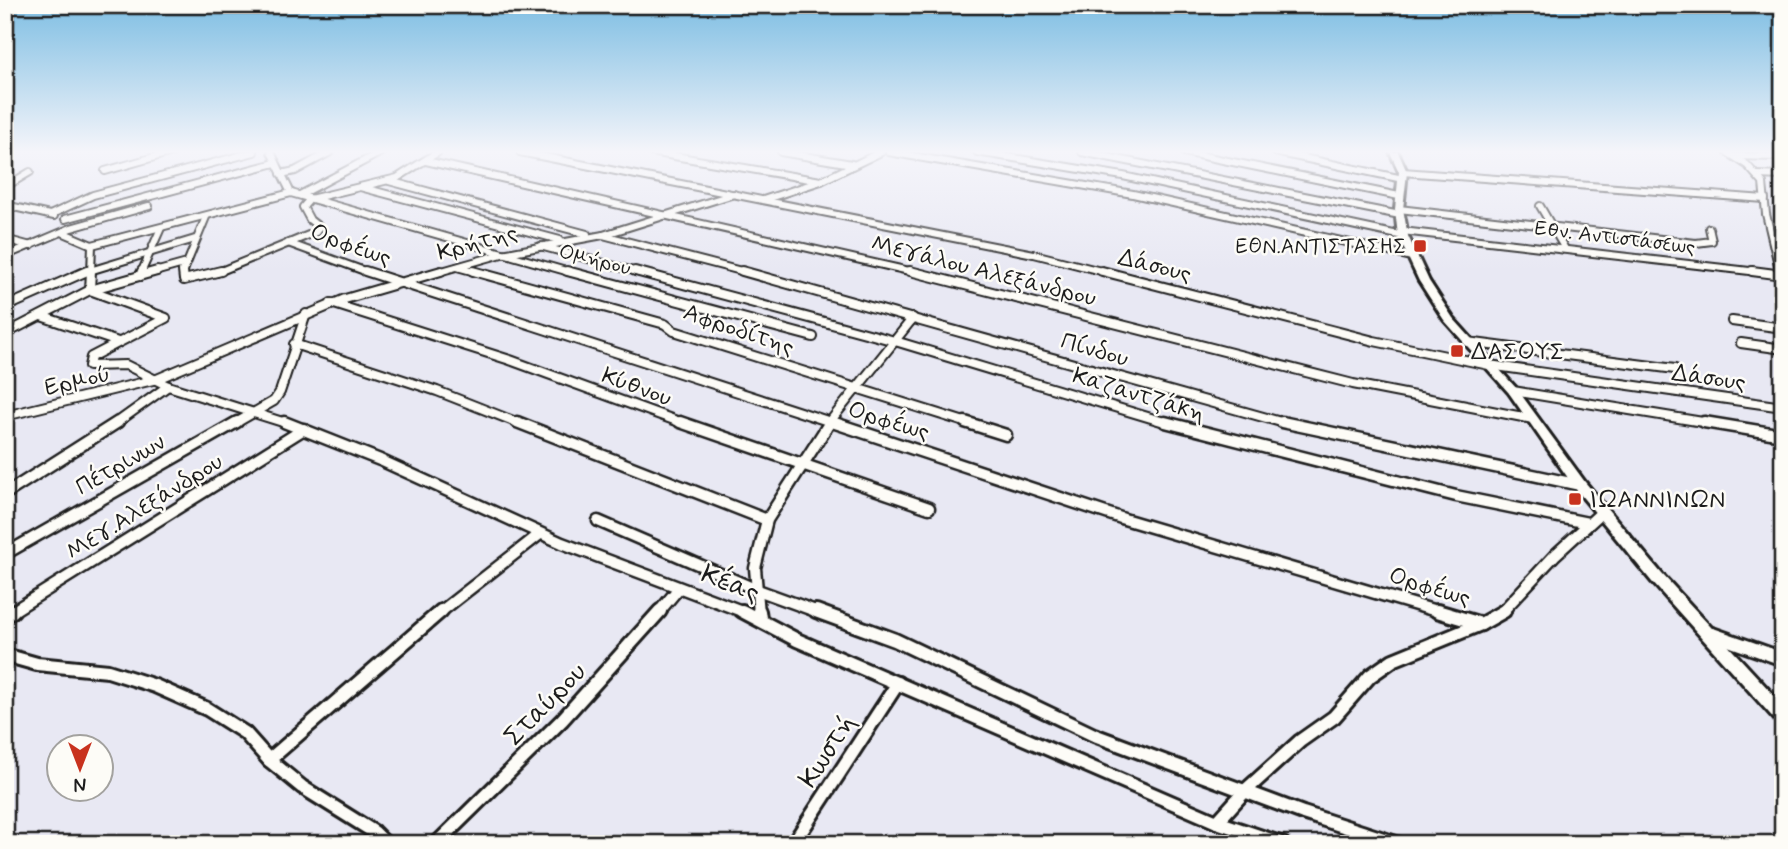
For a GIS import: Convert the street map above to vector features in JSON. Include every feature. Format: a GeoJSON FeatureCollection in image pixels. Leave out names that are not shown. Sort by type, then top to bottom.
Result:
{"type":"FeatureCollection","features":[{"type":"Feature","properties":{"kind":"street"},"geometry":{"type":"LineString","coordinates":[[50,215],[106,192]]}},
{"type":"Feature","properties":{"kind":"street"},"geometry":{"type":"LineString","coordinates":[[5,205],[65,219],[168,192]]}},
{"type":"Feature","properties":{"kind":"street"},"geometry":{"type":"LineString","coordinates":[[300,195],[306,192]]}},
{"type":"Feature","properties":{"kind":"street"},"geometry":{"type":"LineString","coordinates":[[206,217],[195,239],[182,278],[198,279],[316,232],[319,227],[310,220],[303,207],[310,200],[339,192]]}},
{"type":"Feature","properties":{"kind":"street"},"geometry":{"type":"LineString","coordinates":[[380,192],[561,241]]}},
{"type":"Feature","properties":{"kind":"street"},"geometry":{"type":"LineString","coordinates":[[421,192],[592,236]]}},
{"type":"Feature","properties":{"kind":"street","name":"Μεγάλου Αλεξάνδρου"},"geometry":{"type":"LineString","coordinates":[[567,192],[948,280],[1353,384],[1533,419]]}},
{"type":"Feature","properties":{"kind":"street","name":"Δάσους"},"geometry":{"type":"LineString","coordinates":[[724,192],[1034,254],[1374,341],[1489,365],[1783,407]]}},
{"type":"Feature","properties":{"kind":"street"},"geometry":{"type":"LineString","coordinates":[[763,200],[789,192]]}},
{"type":"Feature","properties":{"kind":"street"},"geometry":{"type":"LineString","coordinates":[[797,207],[805,192]]}},
{"type":"Feature","properties":{"kind":"street"},"geometry":{"type":"LineString","coordinates":[[1119,192],[1412,257]]}},
{"type":"Feature","properties":{"kind":"street","name":"Εθν. Αντιστάσεως"},"geometry":{"type":"LineString","coordinates":[[1199,192],[1403,234],[1564,249],[1781,275]]}},
{"type":"Feature","properties":{"kind":"street"},"geometry":{"type":"LineString","coordinates":[[1291,192],[1399,212],[1703,244],[1712,241],[1709,228]]}},
{"type":"Feature","properties":{"kind":"street"},"geometry":{"type":"LineString","coordinates":[[1378,192],[1399,196]]}},
{"type":"Feature","properties":{"kind":"street"},"geometry":{"type":"LineString","coordinates":[[1400,192],[1399,212],[1403,234],[1412,257],[1449,320],[1513,391],[1602,512],[1783,717]]}},
{"type":"Feature","properties":{"kind":"street"},"geometry":{"type":"LineString","coordinates":[[1654,192],[1765,199]]}},
{"type":"Feature","properties":{"kind":"street"},"geometry":{"type":"LineString","coordinates":[[1763,192],[1783,287]]}},
{"type":"Feature","properties":{"kind":"street"},"geometry":{"type":"LineString","coordinates":[[65,219],[68,230],[92,245],[291,193]]}},
{"type":"Feature","properties":{"kind":"street","name":"Ομήρου"},"geometry":{"type":"LineString","coordinates":[[291,193],[502,254],[813,337]]}},
{"type":"Feature","properties":{"kind":"street","name":"Κρήτης"},"geometry":{"type":"LineString","coordinates":[[156,380],[331,303],[502,254],[603,235],[736,194]]}},
{"type":"Feature","properties":{"kind":"street"},"geometry":{"type":"LineString","coordinates":[[5,256],[68,230],[149,206]]}},
{"type":"Feature","properties":{"kind":"street"},"geometry":{"type":"LineString","coordinates":[[1540,206],[1564,249]]}},
{"type":"Feature","properties":{"kind":"street"},"geometry":{"type":"LineString","coordinates":[[140,276],[161,228]]}},
{"type":"Feature","properties":{"kind":"street","name":"Πίνδου"},"geometry":{"type":"LineString","coordinates":[[603,235],[914,318],[1288,424],[1580,485]]}},
{"type":"Feature","properties":{"kind":"street"},"geometry":{"type":"LineString","coordinates":[[5,239],[31,246]]}},
{"type":"Feature","properties":{"kind":"street"},"geometry":{"type":"LineString","coordinates":[[10,305],[93,269],[195,239]]}},
{"type":"Feature","properties":{"kind":"street"},"geometry":{"type":"LineString","coordinates":[[1772,240],[1783,240]]}},
{"type":"Feature","properties":{"kind":"street","name":"Ορφέως"},"geometry":{"type":"LineString","coordinates":[[288,243],[397,283],[617,351],[829,424],[1187,539],[1481,624]]}},
{"type":"Feature","properties":{"kind":"street"},"geometry":{"type":"LineString","coordinates":[[90,290],[92,245]]}},
{"type":"Feature","properties":{"kind":"street","name":"Καζαντζάκη"},"geometry":{"type":"LineString","coordinates":[[540,246],[895,341],[1201,433],[1456,496],[1588,523]]}},
{"type":"Feature","properties":{"kind":"street"},"geometry":{"type":"LineString","coordinates":[[1773,249],[1783,250]]}},
{"type":"Feature","properties":{"kind":"street"},"geometry":{"type":"LineString","coordinates":[[5,334],[90,290],[187,263]]}},
{"type":"Feature","properties":{"kind":"street","name":"Αφροδίτης"},"geometry":{"type":"LineString","coordinates":[[457,267],[665,324],[674,331],[1006,435]]}},
{"type":"Feature","properties":{"kind":"street"},"geometry":{"type":"LineString","coordinates":[[41,316],[118,342],[166,318],[90,290]]}},
{"type":"Feature","properties":{"kind":"street","name":"Κύθνου"},"geometry":{"type":"LineString","coordinates":[[331,303],[510,360],[800,466],[929,508]]}},
{"type":"Feature","properties":{"kind":"street","name":"Πέτρινων"},"geometry":{"type":"LineString","coordinates":[[5,554],[256,412],[279,396],[299,325],[307,313]]}},
{"type":"Feature","properties":{"kind":"street"},"geometry":{"type":"LineString","coordinates":[[760,618],[755,589],[757,552],[768,520],[829,424],[914,318]]}},
{"type":"Feature","properties":{"kind":"street"},"geometry":{"type":"LineString","coordinates":[[1732,321],[1783,328]]}},
{"type":"Feature","properties":{"kind":"street","name":"Κέας"},"geometry":{"type":"LineString","coordinates":[[118,342],[91,357],[89,366],[126,365],[168,386],[304,429],[380,460],[540,534],[760,618],[797,640],[1217,822],[1283,844]]}},
{"type":"Feature","properties":{"kind":"street"},"geometry":{"type":"LineString","coordinates":[[1467,342],[1675,369]]}},
{"type":"Feature","properties":{"kind":"street"},"geometry":{"type":"LineString","coordinates":[[1741,343],[1783,349]]}},
{"type":"Feature","properties":{"kind":"street"},"geometry":{"type":"LineString","coordinates":[[294,344],[437,391],[768,520]]}},
{"type":"Feature","properties":{"kind":"street","name":"Ερμού"},"geometry":{"type":"LineString","coordinates":[[5,418],[156,380]]}},
{"type":"Feature","properties":{"kind":"street"},"geometry":{"type":"LineString","coordinates":[[5,494],[104,432],[168,386]]}},
{"type":"Feature","properties":{"kind":"street"},"geometry":{"type":"LineString","coordinates":[[1513,391],[1783,435]]}},
{"type":"Feature","properties":{"kind":"street","name":"Μεγ.Αλεξάνδρου"},"geometry":{"type":"LineString","coordinates":[[5,616],[304,429]]}},
{"type":"Feature","properties":{"kind":"street"},"geometry":{"type":"LineString","coordinates":[[1217,822],[1246,790],[1300,741],[1334,717],[1353,692],[1393,660],[1481,624],[1506,610],[1588,523],[1602,512]]}},
{"type":"Feature","properties":{"kind":"street"},"geometry":{"type":"LineString","coordinates":[[598,521],[755,589],[895,640],[1094,735],[1399,844]]}},
{"type":"Feature","properties":{"kind":"street"},"geometry":{"type":"LineString","coordinates":[[269,760],[411,635],[540,534]]}},
{"type":"Feature","properties":{"kind":"street","name":"Σταύρου"},"geometry":{"type":"LineString","coordinates":[[436,844],[499,785],[628,651],[679,588]]}},
{"type":"Feature","properties":{"kind":"street"},"geometry":{"type":"LineString","coordinates":[[1706,632],[1783,659]]}},
{"type":"Feature","properties":{"kind":"street"},"geometry":{"type":"LineString","coordinates":[[5,654],[37,664],[108,671],[155,686],[207,709],[245,733],[269,760],[386,844]]}},
{"type":"Feature","properties":{"kind":"street","name":"Κωστή"},"geometry":{"type":"LineString","coordinates":[[793,844],[898,683]]}},
{"type":"Feature","properties":{"kind":"place","name":"ΕΘΝ.ΑΝΤΙΣΤΑΣΗΣ"},"geometry":{"type":"Point","coordinates":[1420,246]}},
{"type":"Feature","properties":{"kind":"place","name":"ΔΑΣΟΥΣ"},"geometry":{"type":"Point","coordinates":[1457,351]}},
{"type":"Feature","properties":{"kind":"place","name":"ΙΩΑΝΝΙΝΩΝ"},"geometry":{"type":"Point","coordinates":[1575,499]}}]}
